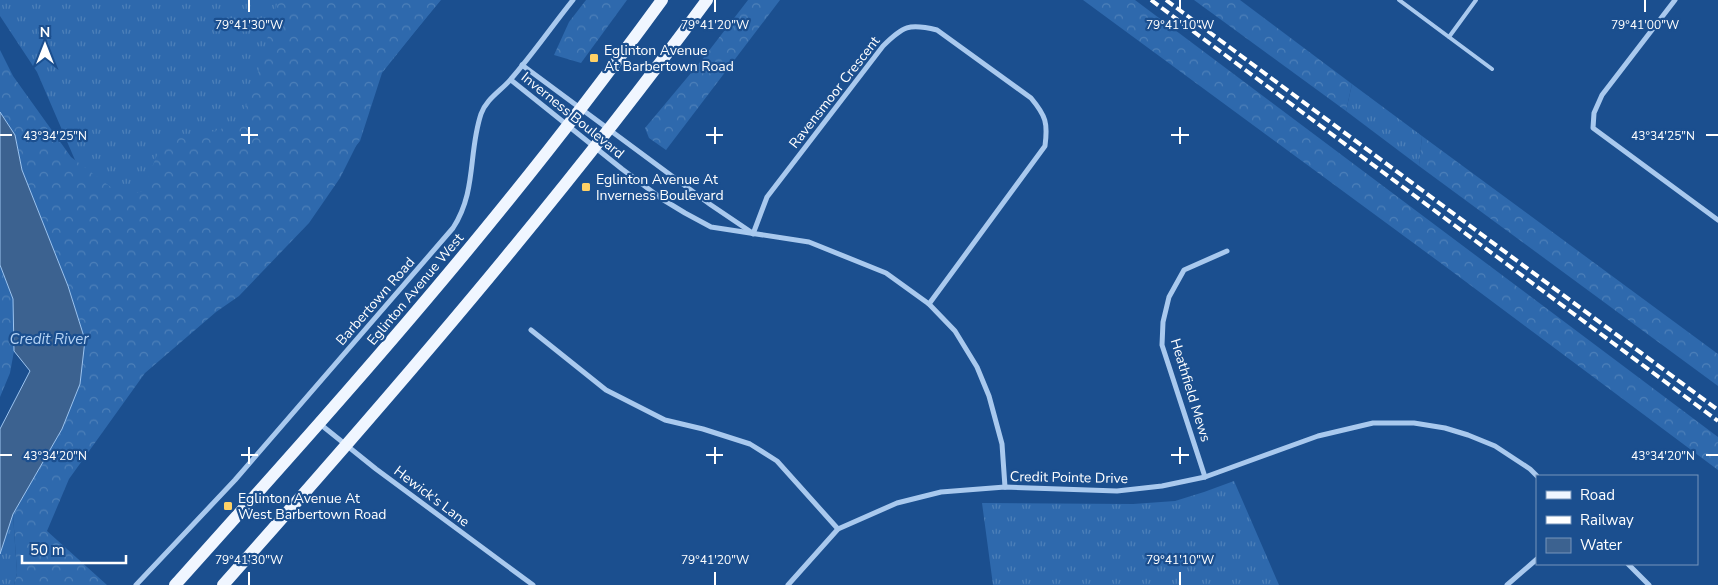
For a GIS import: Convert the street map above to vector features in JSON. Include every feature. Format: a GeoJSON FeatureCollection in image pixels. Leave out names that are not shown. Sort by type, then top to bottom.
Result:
{"type":"FeatureCollection","features":[{"type":"Feature","properties":{"kind":"main road","name":"Eglinton Avenue West"},"geometry":{"type":"LineString","coordinates":[[175,585],[320,424],[447,275],[568,125],[662,0]]}},
{"type":"Feature","properties":{"kind":"main road"},"geometry":{"type":"LineString","coordinates":[[223,585],[347,446],[491,276],[594,147],[707,0]]}},
{"type":"Feature","properties":{"kind":"street","name":"Barbertown Road"},"geometry":{"type":"LineString","coordinates":[[136,585],[235,480],[453,228],[461,215],[467,195],[481,112],[490,100],[511,80],[573,0]]}},
{"type":"Feature","properties":{"kind":"street"},"geometry":{"type":"LineString","coordinates":[[1675,0],[1602,95],[1594,113],[1593,128],[1718,220]]}},
{"type":"Feature","properties":{"kind":"street","name":"Ravensmoor Crescent"},"geometry":{"type":"LineString","coordinates":[[753,234],[767,197],[883,46],[900,30],[921,26],[937,30],[1032,98],[1044,113],[1048,127],[1045,146],[929,304]]}},
{"type":"Feature","properties":{"kind":"street","name":"Inverness Boulevard"},"geometry":{"type":"LineString","coordinates":[[522,65],[710,206],[753,234]]}},
{"type":"Feature","properties":{"kind":"street","name":"Inverness Boulevard"},"geometry":{"type":"LineString","coordinates":[[511,80],[654,193],[711,227],[809,242],[886,273],[929,304],[955,331],[977,367],[990,396],[1002,444],[1005,487]]}},
{"type":"Feature","properties":{"kind":"street","name":"Heathfield Mews"},"geometry":{"type":"LineString","coordinates":[[1205,477],[1162,345],[1163,322],[1169,297],[1184,270],[1227,251]]}},
{"type":"Feature","properties":{"kind":"street"},"geometry":{"type":"LineString","coordinates":[[532,330],[606,390],[666,420],[703,429],[750,444],[777,461],[838,528]]}},
{"type":"Feature","properties":{"kind":"street","name":"Credit Pointe Drive"},"geometry":{"type":"LineString","coordinates":[[788,585],[838,528],[897,503],[941,492],[1005,487],[1117,491],[1162,486],[1205,477],[1318,436],[1373,423],[1414,424],[1445,428],[1468,435],[1495,446],[1537,475]]}},
{"type":"Feature","properties":{"kind":"street","name":"Hewick's Lane"},"geometry":{"type":"LineString","coordinates":[[320,424],[533,585]]}},
{"type":"Feature","properties":{"kind":"street"},"geometry":{"type":"LineString","coordinates":[[1507,585],[1536,560]]}},
{"type":"Feature","properties":{"kind":"street"},"geometry":{"type":"LineString","coordinates":[[1629,565],[1650,585]]}},
{"type":"Feature","properties":{"kind":"lane"},"geometry":{"type":"LineString","coordinates":[[1399,0],[1492,69]]}},
{"type":"Feature","properties":{"kind":"lane"},"geometry":{"type":"LineString","coordinates":[[1449,37],[1476,0]]}},
{"type":"Feature","properties":{"kind":"green space"},"geometry":{"type":"Polygon","coordinates":[[[0,0],[440,0],[382,73],[360,141],[286,231],[119,262],[37,72],[0,16],[0,0]]]}},
{"type":"Feature","properties":{"kind":"green space"},"geometry":{"type":"Polygon","coordinates":[[[278,0],[441,0],[380,74],[360,138],[340,178],[309,223],[239,296],[216,312],[145,373],[69,479],[47,531],[107,585],[14,585],[17,573],[13,514],[62,429],[80,384],[85,340],[68,286],[22,170],[15,135],[0,112],[0,50],[13,76],[71,157],[124,197],[142,191],[165,136],[199,136],[239,123],[255,83],[278,0]]]}},
{"type":"Feature","properties":{"kind":"green space"},"geometry":{"type":"Polygon","coordinates":[[[586,0],[627,0],[581,63],[554,55],[569,22],[586,0]]]}},
{"type":"Feature","properties":{"kind":"green space"},"geometry":{"type":"Polygon","coordinates":[[[748,0],[780,0],[666,150],[649,138],[645,128],[701,61],[748,0]]]}},
{"type":"Feature","properties":{"kind":"green space"},"geometry":{"type":"Polygon","coordinates":[[[1083,0],[1135,0],[1718,437],[1718,470],[1442,264],[1083,0]]]}},
{"type":"Feature","properties":{"kind":"green space"},"geometry":{"type":"Polygon","coordinates":[[[1194,0],[1240,0],[1352,84],[1346,111],[1194,0]]]}},
{"type":"Feature","properties":{"kind":"green space"},"geometry":{"type":"Polygon","coordinates":[[[1352,84],[1422,136],[1419,166],[1346,111],[1352,84]]]}},
{"type":"Feature","properties":{"kind":"green space"},"geometry":{"type":"Polygon","coordinates":[[[1422,136],[1718,354],[1718,386],[1419,166],[1422,136]]]}},
{"type":"Feature","properties":{"kind":"green space"},"geometry":{"type":"Polygon","coordinates":[[[0,265],[13,299],[14,351],[10,373],[0,397],[0,265]]]}},
{"type":"Feature","properties":{"kind":"green space"},"geometry":{"type":"Polygon","coordinates":[[[1234,481],[1279,585],[993,585],[982,503],[1133,504],[1175,501],[1234,481]]]}},
{"type":"Feature","properties":{"kind":"green space"},"geometry":{"type":"Polygon","coordinates":[[[13,514],[17,573],[14,585],[0,585],[0,554],[13,514]]]}},
{"type":"Feature","properties":{"kind":"water","name":"Credit River"},"geometry":{"type":"Polygon","coordinates":[[[0,112],[15,135],[22,170],[68,286],[85,340],[80,384],[62,429],[13,514],[0,554],[0,429],[30,371],[14,351],[13,299],[0,265],[0,112]]]}},
{"type":"Feature","properties":{"kind":"railway"},"geometry":{"type":"LineString","coordinates":[[1151,0],[1718,421]]}},
{"type":"Feature","properties":{"kind":"railway"},"geometry":{"type":"LineString","coordinates":[[1166,0],[1718,410]]}},
{"type":"Feature","properties":{"kind":"place","name":"Eglinton Avenue At Barbertown Road"},"geometry":{"type":"Point","coordinates":[594,58]}},
{"type":"Feature","properties":{"kind":"place","name":"Eglinton Avenue At Inverness Boulevard"},"geometry":{"type":"Point","coordinates":[586,187]}},
{"type":"Feature","properties":{"kind":"place","name":"Eglinton Avenue At West Barbertown Road"},"geometry":{"type":"Point","coordinates":[228,506]}}]}
